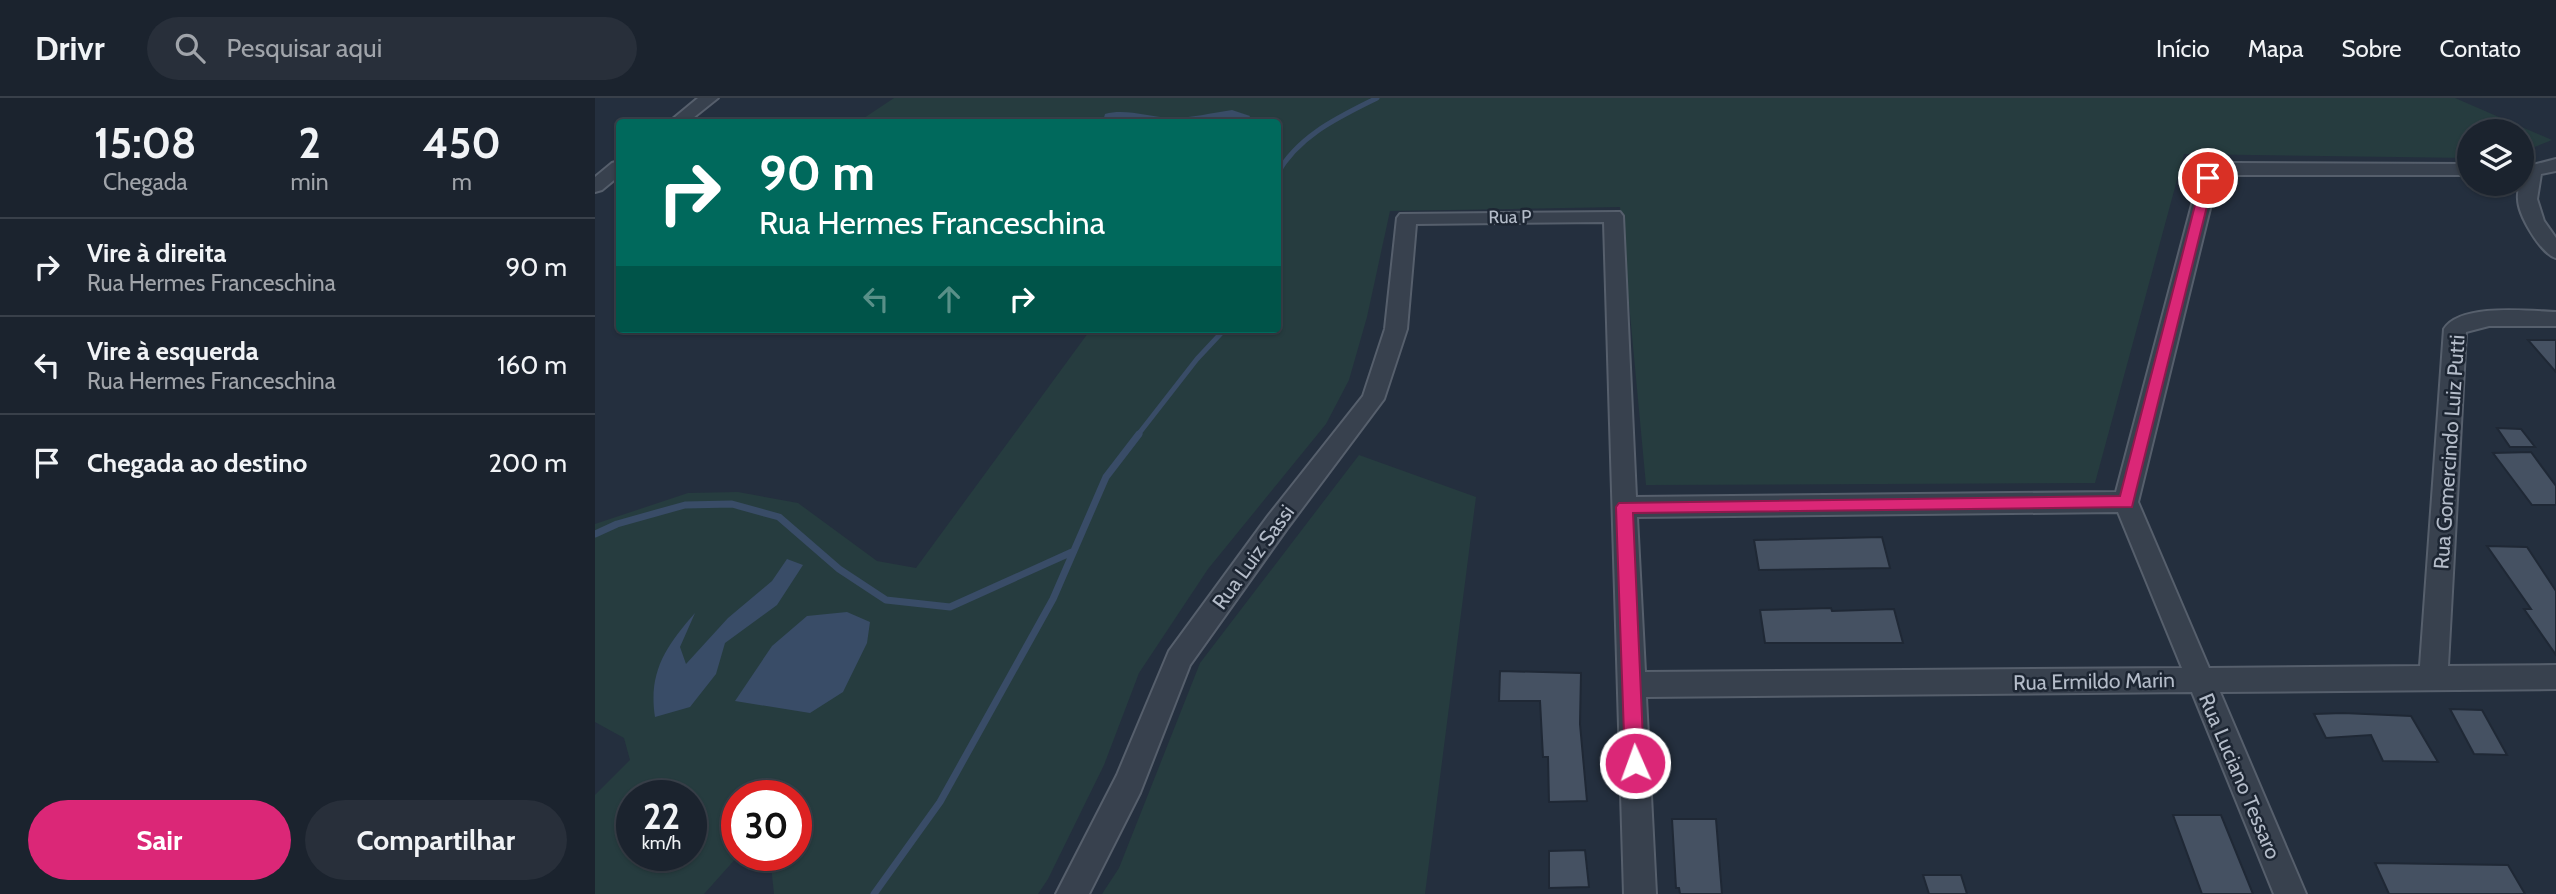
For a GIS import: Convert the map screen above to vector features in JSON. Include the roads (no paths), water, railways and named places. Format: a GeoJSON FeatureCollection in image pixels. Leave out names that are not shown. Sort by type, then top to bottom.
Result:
{"type":"FeatureCollection","features":[{"type":"Feature","properties":{"kind":"street"},"geometry":{"type":"LineString","coordinates":[[681,119],[709,98]]}},
{"type":"Feature","properties":{"kind":"street"},"geometry":{"type":"LineString","coordinates":[[2534,170],[2556,165]]}},
{"type":"Feature","properties":{"kind":"street"},"geometry":{"type":"LineString","coordinates":[[595,186],[616,169]]}},
{"type":"Feature","properties":{"kind":"street"},"geometry":{"type":"LineString","coordinates":[[1640,894],[1624,507],[2126,502],[2208,178],[2216,171],[2234,169],[2457,170]]}},
{"type":"Feature","properties":{"kind":"street"},"geometry":{"type":"LineString","coordinates":[[2527,196],[2535,222],[2556,252]]}},
{"type":"Feature","properties":{"kind":"street","name":"Rua P"},"geometry":{"type":"LineString","coordinates":[[1407,218],[1613,216],[1624,507]]}},
{"type":"Feature","properties":{"kind":"street","name":"Rua Luiz Sassi"},"geometry":{"type":"LineString","coordinates":[[1072,894],[1129,783],[1179,659],[1277,523],[1373,399],[1396,329],[1407,218]]}},
{"type":"Feature","properties":{"kind":"street","name":"Rua Gomercindo Luiz Putti"},"geometry":{"type":"LineString","coordinates":[[2433,678],[2455,329],[2463,322],[2479,319],[2556,319]]}},
{"type":"Feature","properties":{"kind":"street","name":"Rua Luciano Tessaro"},"geometry":{"type":"LineString","coordinates":[[2126,502],[2290,894]]}},
{"type":"Feature","properties":{"kind":"street","name":"Rua Ermildo Marin"},"geometry":{"type":"LineString","coordinates":[[1632,685],[2556,677]]}},
{"type":"Feature","properties":{"kind":"water"},"geometry":{"type":"Polygon","coordinates":[[[1232,110],[1250,116],[1248,119],[1104,119],[1105,114],[1113,112],[1171,118],[1232,110]]]}},
{"type":"Feature","properties":{"kind":"water"},"geometry":{"type":"Polygon","coordinates":[[[787,559],[803,565],[777,605],[725,643],[716,674],[690,707],[655,717],[654,686],[661,660],[695,613],[680,647],[686,664],[728,618],[772,581],[787,559]]]}},
{"type":"Feature","properties":{"kind":"water"},"geometry":{"type":"Polygon","coordinates":[[[847,612],[870,622],[867,643],[843,692],[810,713],[735,701],[772,646],[807,616],[847,612]]]}},
{"type":"Feature","properties":{"kind":"waterway"},"geometry":{"type":"LineString","coordinates":[[1281,168],[1308,138],[1334,120],[1377,98]]}},
{"type":"Feature","properties":{"kind":"waterway"},"geometry":{"type":"LineString","coordinates":[[1137,436],[1197,359],[1221,333]]}},
{"type":"Feature","properties":{"kind":"waterway"},"geometry":{"type":"LineString","coordinates":[[874,894],[940,802],[1053,599],[1106,477],[1139,434]]}},
{"type":"Feature","properties":{"kind":"waterway"},"geometry":{"type":"LineString","coordinates":[[595,534],[617,524],[685,505],[732,504],[779,517],[839,569],[886,600],[950,607],[1072,552]]}}]}
